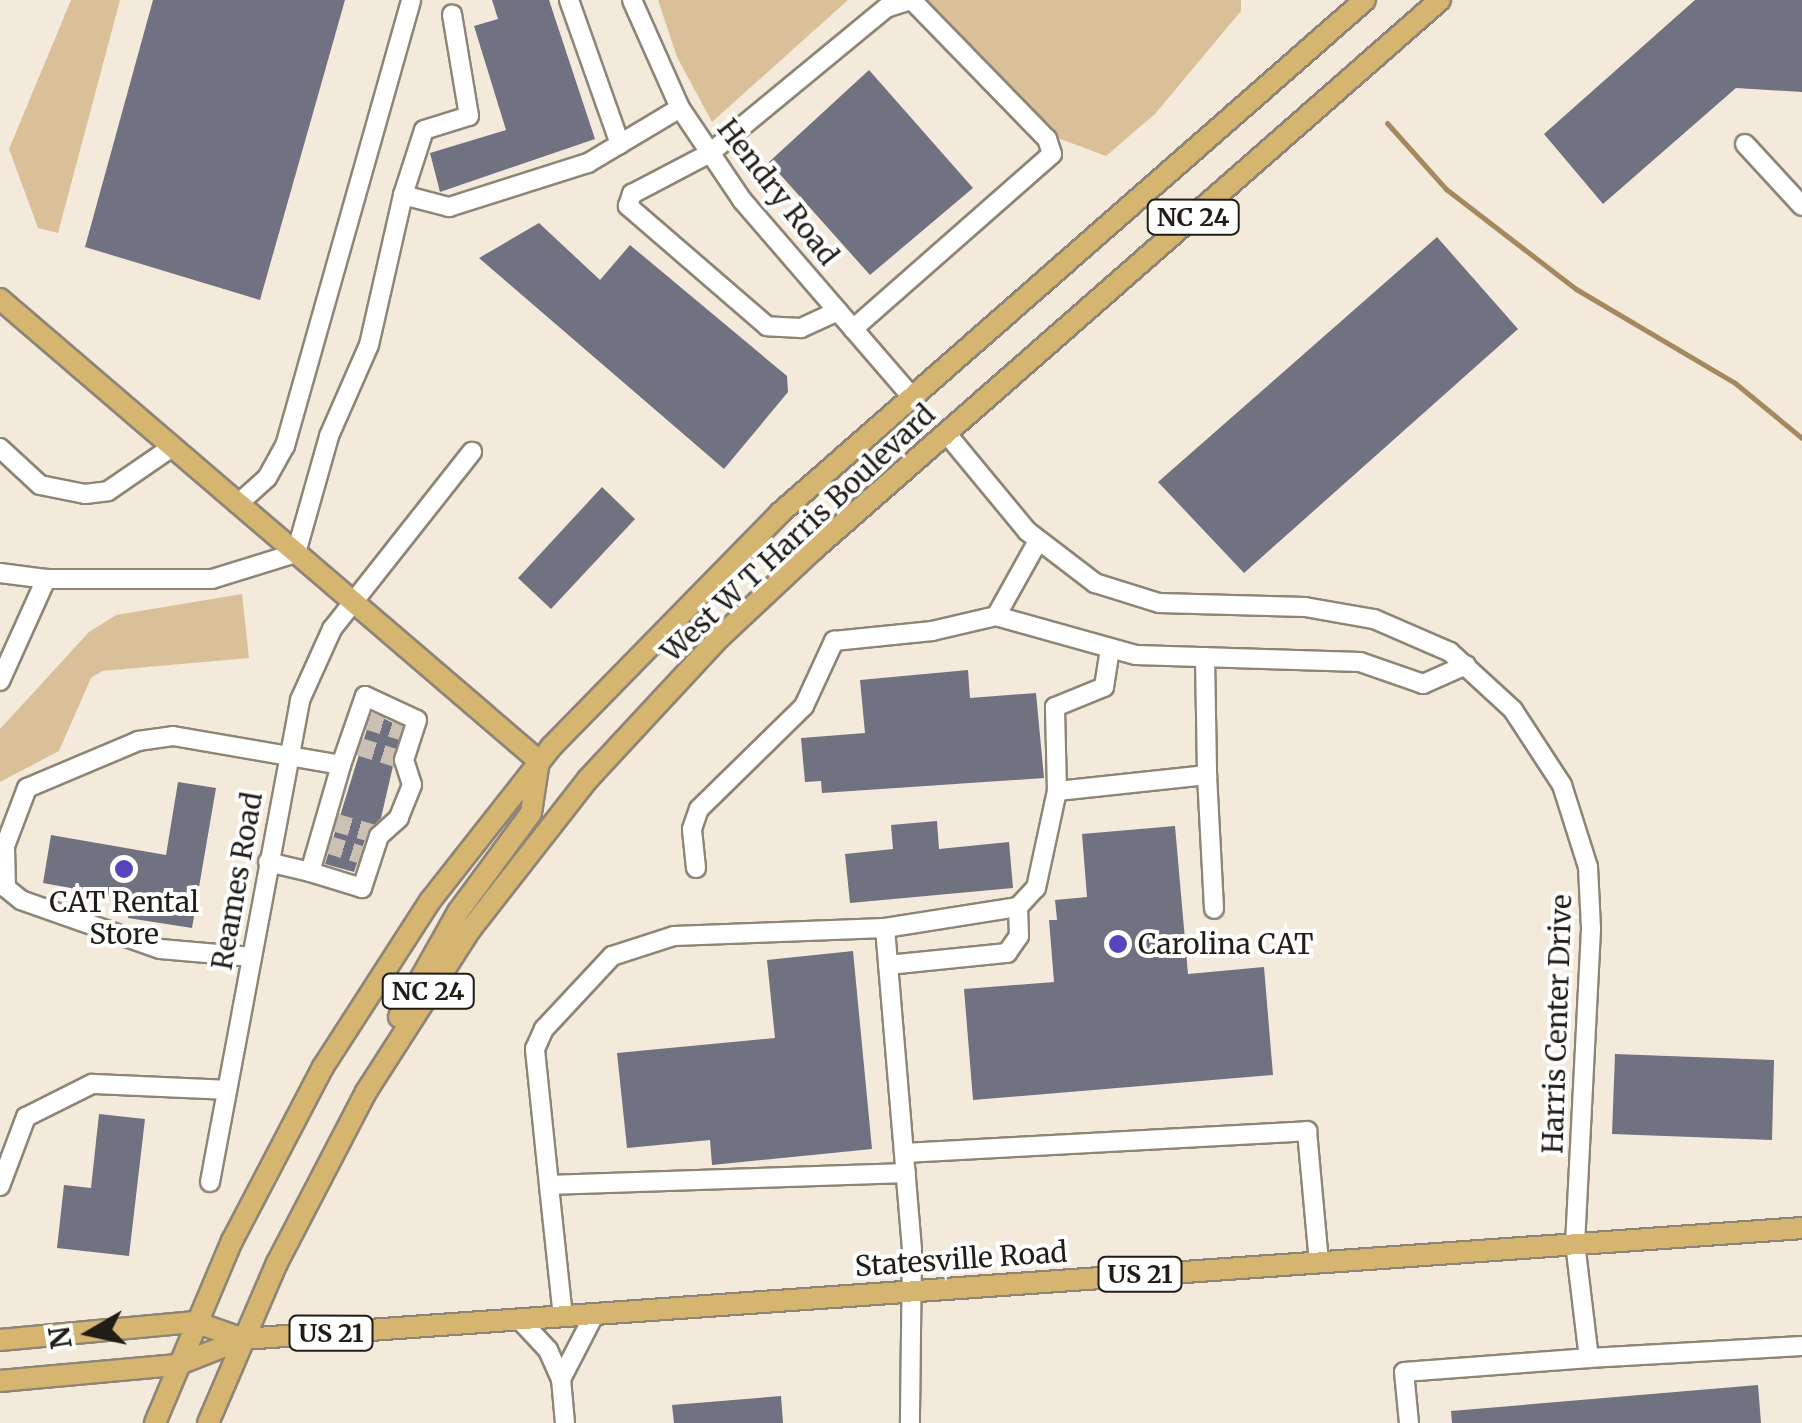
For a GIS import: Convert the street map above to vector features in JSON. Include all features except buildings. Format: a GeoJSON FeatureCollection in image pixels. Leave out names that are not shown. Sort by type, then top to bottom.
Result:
{"type":"FeatureCollection","features":[{"type":"Feature","properties":{"kind":"main road","name":"West W T Harris Boulevard"},"geometry":{"type":"LineString","coordinates":[[155,1423],[195,1322],[283,1138],[357,1010],[450,874],[539,761],[697,591],[1365,0]]}},
{"type":"Feature","properties":{"kind":"main road","name":"West W T Harris Boulevard"},"geometry":{"type":"LineString","coordinates":[[208,1423],[243,1340],[366,1092],[470,930],[599,767],[732,626],[1440,0]]}},
{"type":"Feature","properties":{"kind":"main road"},"geometry":{"type":"LineString","coordinates":[[0,298],[539,761],[531,813],[430,955],[366,1092]]}},
{"type":"Feature","properties":{"kind":"main road","name":"Statesville Road"},"geometry":{"type":"LineString","coordinates":[[0,1381],[178,1365],[243,1340],[910,1289],[1802,1228]]}},
{"type":"Feature","properties":{"kind":"main road","name":"Statesville Road"},"geometry":{"type":"LineString","coordinates":[[0,1340],[195,1322],[243,1340]]}},
{"type":"Feature","properties":{"kind":"street"},"geometry":{"type":"LineString","coordinates":[[238,504],[267,478],[285,446],[410,0]]}},
{"type":"Feature","properties":{"kind":"street"},"geometry":{"type":"LineString","coordinates":[[569,0],[620,144]]}},
{"type":"Feature","properties":{"kind":"street","name":"Hendry Road"},"geometry":{"type":"LineString","coordinates":[[632,0],[680,108],[710,153],[912,397]]}},
{"type":"Feature","properties":{"kind":"street"},"geometry":{"type":"LineString","coordinates":[[838,310],[801,328],[767,326],[628,206],[632,194],[710,153],[886,8],[912,0],[1047,139],[1052,154],[853,329]]}},
{"type":"Feature","properties":{"kind":"street"},"geometry":{"type":"LineString","coordinates":[[0,573],[46,580],[212,579],[296,553],[330,436],[369,345],[402,195],[424,130],[469,116],[452,14]]}},
{"type":"Feature","properties":{"kind":"street"},"geometry":{"type":"LineString","coordinates":[[402,195],[449,208],[588,163],[680,108]]}},
{"type":"Feature","properties":{"kind":"street"},"geometry":{"type":"LineString","coordinates":[[1745,144],[1802,206]]}},
{"type":"Feature","properties":{"kind":"street","name":"Harris Center Drive"},"geometry":{"type":"LineString","coordinates":[[946,434],[1038,541],[1062,563],[1127,596],[1359,616],[1409,633],[1466,665],[1513,710],[1544,754],[1579,825],[1588,867],[1592,929],[1575,1243],[1589,1358]]}},
{"type":"Feature","properties":{"kind":"street"},"geometry":{"type":"LineString","coordinates":[[0,448],[40,485],[85,494],[108,491],[172,447]]}},
{"type":"Feature","properties":{"kind":"street","name":"Reames Road"},"geometry":{"type":"LineString","coordinates":[[210,1182],[288,754],[320,652],[472,452]]}},
{"type":"Feature","properties":{"kind":"street"},"geometry":{"type":"LineString","coordinates":[[996,616],[1038,541]]}},
{"type":"Feature","properties":{"kind":"street"},"geometry":{"type":"LineString","coordinates":[[0,681],[46,580]]}},
{"type":"Feature","properties":{"kind":"street"},"geometry":{"type":"LineString","coordinates":[[696,868],[692,829],[699,809],[804,706],[834,641],[996,616],[1110,648],[1205,657],[1360,662],[1424,684],[1466,665]]}},
{"type":"Feature","properties":{"kind":"street"},"geometry":{"type":"LineString","coordinates":[[564,1317],[536,1049],[544,1029],[612,956],[674,936],[885,928],[1018,907],[1036,888],[1057,791],[1055,706],[1104,687],[1110,648]]}},
{"type":"Feature","properties":{"kind":"street"},"geometry":{"type":"LineString","coordinates":[[1205,657],[1206,776],[1214,909]]}},
{"type":"Feature","properties":{"kind":"street"},"geometry":{"type":"LineString","coordinates":[[268,862],[362,888],[377,835],[399,818],[412,785],[402,760],[412,714],[365,696],[361,719],[341,764],[329,821],[310,872]]}},
{"type":"Feature","properties":{"kind":"street"},"geometry":{"type":"LineString","coordinates":[[252,957],[160,949],[80,925],[6,888],[5,846],[27,788],[138,741],[210,737],[341,764]]}},
{"type":"Feature","properties":{"kind":"street"},"geometry":{"type":"LineString","coordinates":[[1057,791],[1206,776]]}},
{"type":"Feature","properties":{"kind":"street"},"geometry":{"type":"LineString","coordinates":[[888,965],[1007,953],[1019,936],[1018,907]]}},
{"type":"Feature","properties":{"kind":"street"},"geometry":{"type":"LineString","coordinates":[[885,928],[906,1173],[910,1423]]}},
{"type":"Feature","properties":{"kind":"street"},"geometry":{"type":"LineString","coordinates":[[0,1186],[26,1118],[92,1084],[227,1090]]}},
{"type":"Feature","properties":{"kind":"street"},"geometry":{"type":"LineString","coordinates":[[904,1153],[1307,1131],[1319,1262]]}},
{"type":"Feature","properties":{"kind":"street"},"geometry":{"type":"LineString","coordinates":[[549,1185],[906,1173]]}},
{"type":"Feature","properties":{"kind":"street"},"geometry":{"type":"LineString","coordinates":[[561,1378],[594,1315]]}},
{"type":"Feature","properties":{"kind":"street"},"geometry":{"type":"LineString","coordinates":[[521,1320],[548,1350],[561,1378],[565,1423]]}},
{"type":"Feature","properties":{"kind":"street"},"geometry":{"type":"LineString","coordinates":[[1409,1423],[1404,1372],[1802,1346]]}},
{"type":"Feature","properties":{"kind":"shaded area"},"geometry":{"type":"Polygon","coordinates":[[[71,0],[120,0],[58,233],[38,228],[9,149],[71,0]]]}},
{"type":"Feature","properties":{"kind":"shaded area"},"geometry":{"type":"Polygon","coordinates":[[[658,0],[848,0],[712,122],[677,57],[658,0]]]}},
{"type":"Feature","properties":{"kind":"shaded area"},"geometry":{"type":"Polygon","coordinates":[[[924,0],[1241,0],[1241,11],[1155,114],[1106,156],[1055,137],[924,0]]]}},
{"type":"Feature","properties":{"kind":"shaded area"},"geometry":{"type":"Polygon","coordinates":[[[242,594],[249,658],[102,671],[91,678],[59,751],[0,782],[0,729],[89,632],[116,615],[242,594]]]}},
{"type":"Feature","properties":{"kind":"waterway"},"geometry":{"type":"LineString","coordinates":[[1387,123],[1446,189],[1576,289],[1735,383],[1802,438]]}},
{"type":"Feature","properties":{"kind":"tunnel"},"geometry":{"type":"LineString","coordinates":[[365,720],[407,733]]}},
{"type":"Feature","properties":{"kind":"tunnel"},"geometry":{"type":"LineString","coordinates":[[357,746],[399,759]]}},
{"type":"Feature","properties":{"kind":"tunnel"},"geometry":{"type":"LineString","coordinates":[[333,822],[375,834]]}},
{"type":"Feature","properties":{"kind":"tunnel"},"geometry":{"type":"LineString","coordinates":[[326,844],[368,857]]}},
{"type":"Feature","properties":{"kind":"place","name":"CAT Rental Store"},"geometry":{"type":"Point","coordinates":[124,869]}},
{"type":"Feature","properties":{"kind":"place","name":"Carolina CAT"},"geometry":{"type":"Point","coordinates":[1118,944]}}]}
